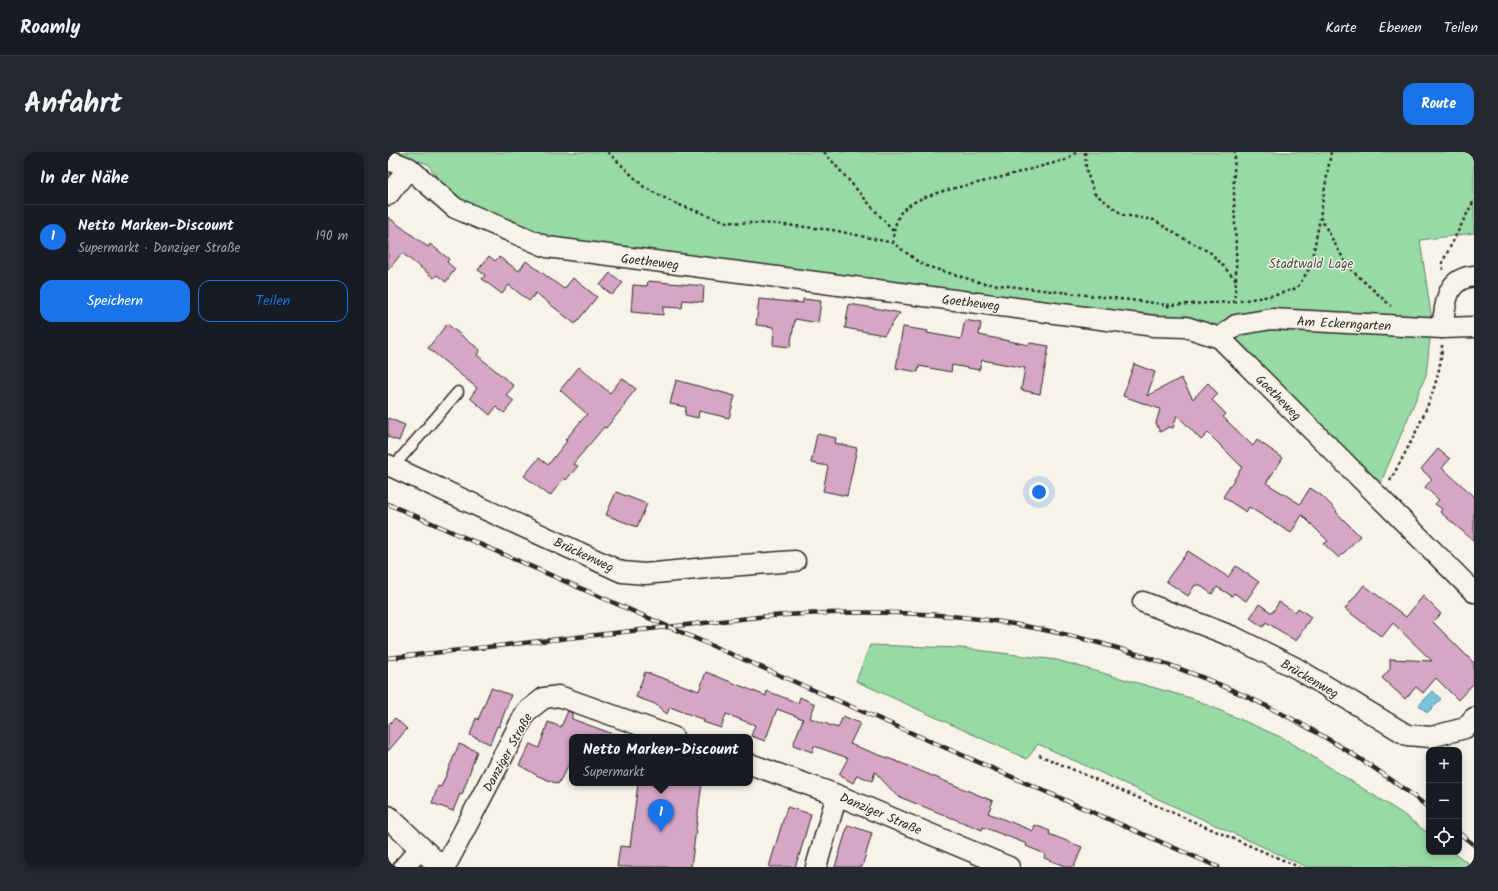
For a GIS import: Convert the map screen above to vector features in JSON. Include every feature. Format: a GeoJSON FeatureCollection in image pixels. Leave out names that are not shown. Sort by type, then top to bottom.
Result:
{"type":"FeatureCollection","features":[{"type":"Feature","properties":{"kind":"main road"},"geometry":{"type":"LineString","coordinates":[[388,817],[441,867]]}},
{"type":"Feature","properties":{"kind":"street","name":"Goetheweg"},"geometry":{"type":"LineString","coordinates":[[388,160],[409,168],[455,208],[547,247],[1154,326],[1186,326],[1220,338],[1474,592]]}},
{"type":"Feature","properties":{"kind":"street"},"geometry":{"type":"LineString","coordinates":[[388,195],[409,168]]}},
{"type":"Feature","properties":{"kind":"street"},"geometry":{"type":"LineString","coordinates":[[1442,328],[1448,291],[1458,282],[1474,276]]}},
{"type":"Feature","properties":{"kind":"street","name":"Am Eckerngarten"},"geometry":{"type":"LineString","coordinates":[[1220,338],[1236,325],[1272,319],[1442,328],[1474,327]]}},
{"type":"Feature","properties":{"kind":"street","name":"Brückenweg"},"geometry":{"type":"LineString","coordinates":[[391,466],[622,572],[645,574],[795,561]]}},
{"type":"Feature","properties":{"kind":"street","name":"Brückenweg"},"geometry":{"type":"LineString","coordinates":[[1143,602],[1234,637],[1296,668],[1407,735],[1431,737],[1465,728],[1474,718]]}},
{"type":"Feature","properties":{"kind":"street","name":"Danziger Straße"},"geometry":{"type":"LineString","coordinates":[[445,867],[526,712],[544,698],[559,696],[665,734]]}},
{"type":"Feature","properties":{"kind":"street","name":"Danziger Straße"},"geometry":{"type":"LineString","coordinates":[[753,765],[837,795],[1009,867]]}},
{"type":"Feature","properties":{"kind":"street"},"geometry":{"type":"LineString","coordinates":[[816,867],[837,795]]}},
{"type":"Feature","properties":{"kind":"street"},"geometry":{"type":"LineString","coordinates":[[404,867],[421,848]]}},
{"type":"Feature","properties":{"kind":"lane"},"geometry":{"type":"LineString","coordinates":[[391,466],[458,392]]}},
{"type":"Feature","properties":{"kind":"path"},"geometry":{"type":"LineString","coordinates":[[608,152],[644,187],[674,203],[727,222],[776,224],[833,230],[893,243],[923,265],[982,283],[1167,305],[1234,302],[1276,295],[1297,288],[1310,266],[1331,152]]}},
{"type":"Feature","properties":{"kind":"path"},"geometry":{"type":"LineString","coordinates":[[824,152],[893,231]]}},
{"type":"Feature","properties":{"kind":"path"},"geometry":{"type":"LineString","coordinates":[[893,243],[893,231],[902,212],[914,203],[946,190],[1065,160],[1077,152]]}},
{"type":"Feature","properties":{"kind":"path"},"geometry":{"type":"LineString","coordinates":[[1084,152],[1086,169],[1094,193],[1123,215],[1154,220],[1179,236],[1211,253],[1237,281]]}},
{"type":"Feature","properties":{"kind":"path"},"geometry":{"type":"LineString","coordinates":[[1234,302],[1237,281],[1234,189],[1235,152]]}},
{"type":"Feature","properties":{"kind":"path"},"geometry":{"type":"LineString","coordinates":[[1448,291],[1444,284],[1442,263],[1474,200]]}},
{"type":"Feature","properties":{"kind":"path"},"geometry":{"type":"LineString","coordinates":[[1320,217],[1348,267],[1391,306],[1402,326]]}},
{"type":"Feature","properties":{"kind":"path"},"geometry":{"type":"LineString","coordinates":[[1167,305],[1186,326]]}},
{"type":"Feature","properties":{"kind":"path"},"geometry":{"type":"LineString","coordinates":[[1380,499],[1416,432],[1439,375],[1442,357],[1442,328]]}},
{"type":"Feature","properties":{"kind":"path"},"geometry":{"type":"LineString","coordinates":[[1039,755],[1299,867]]}},
{"type":"Feature","properties":{"kind":"green space","name":"Stadtwald Lage"},"geometry":{"type":"Polygon","coordinates":[[[389,152],[1474,152],[1474,233],[1420,240],[1432,321],[1426,375],[1379,487],[1218,326],[1163,316],[554,242],[452,201],[428,164],[389,152]]]}},
{"type":"Feature","properties":{"kind":"green space"},"geometry":{"type":"Polygon","coordinates":[[[870,645],[961,648],[1057,660],[1194,699],[1285,739],[1403,814],[1426,832],[1426,855],[1457,855],[1473,867],[1307,867],[1038,744],[1027,759],[856,681],[870,645]]]}},
{"type":"Feature","properties":{"kind":"water"},"geometry":{"type":"Polygon","coordinates":[[[1433,691],[1441,699],[1427,713],[1419,705],[1433,691]]]}},
{"type":"Feature","properties":{"kind":"building"},"geometry":{"type":"Polygon","coordinates":[[[388,217],[428,247],[430,244],[449,259],[447,262],[455,269],[446,282],[437,275],[434,278],[402,253],[388,270],[388,217]]]}},
{"type":"Feature","properties":{"kind":"building"},"geometry":{"type":"Polygon","coordinates":[[[489,256],[495,261],[499,257],[519,271],[526,261],[564,289],[573,278],[597,297],[575,324],[536,293],[529,301],[509,285],[502,294],[482,279],[485,275],[478,270],[489,256]]]}},
{"type":"Feature","properties":{"kind":"building"},"geometry":{"type":"Polygon","coordinates":[[[610,273],[623,283],[612,295],[600,285],[610,273]]]}},
{"type":"Feature","properties":{"kind":"building"},"geometry":{"type":"Polygon","coordinates":[[[648,281],[704,286],[703,302],[683,300],[682,308],[663,307],[663,315],[631,312],[633,285],[647,286],[648,281]]]}},
{"type":"Feature","properties":{"kind":"building"},"geometry":{"type":"Polygon","coordinates":[[[759,299],[803,303],[803,299],[821,301],[818,323],[795,319],[790,347],[773,345],[774,327],[756,325],[759,299]]]}},
{"type":"Feature","properties":{"kind":"building"},"geometry":{"type":"Polygon","coordinates":[[[849,304],[900,313],[884,335],[845,328],[849,304]]]}},
{"type":"Feature","properties":{"kind":"building"},"geometry":{"type":"Polygon","coordinates":[[[965,320],[981,323],[979,335],[1029,345],[1030,343],[1049,346],[1040,394],[1021,390],[1025,368],[982,360],[979,370],[952,365],[951,372],[919,366],[918,372],[896,368],[903,327],[961,339],[965,320]]]}},
{"type":"Feature","properties":{"kind":"building"},"geometry":{"type":"Polygon","coordinates":[[[447,324],[480,350],[477,355],[514,386],[506,395],[514,401],[504,413],[496,407],[490,415],[470,398],[477,388],[428,348],[447,324]]]}},
{"type":"Feature","properties":{"kind":"building"},"geometry":{"type":"Polygon","coordinates":[[[1134,364],[1155,372],[1147,396],[1181,378],[1193,399],[1208,383],[1218,394],[1212,400],[1226,414],[1223,417],[1253,446],[1257,440],[1283,458],[1266,483],[1300,504],[1310,488],[1321,495],[1360,536],[1339,558],[1324,544],[1328,541],[1302,515],[1291,533],[1249,507],[1246,512],[1223,497],[1242,467],[1208,433],[1201,440],[1177,415],[1173,428],[1169,427],[1160,432],[1156,423],[1160,409],[1123,396],[1134,364]]]}},
{"type":"Feature","properties":{"kind":"building"},"geometry":{"type":"Polygon","coordinates":[[[579,367],[610,393],[622,378],[636,389],[606,428],[604,427],[573,464],[578,466],[566,480],[564,478],[550,496],[524,476],[539,458],[548,465],[567,441],[565,440],[587,414],[560,390],[579,367]]]}},
{"type":"Feature","properties":{"kind":"building"},"geometry":{"type":"Polygon","coordinates":[[[676,380],[735,396],[729,418],[699,411],[698,418],[685,415],[686,407],[670,404],[676,380]]]}},
{"type":"Feature","properties":{"kind":"building"},"geometry":{"type":"Polygon","coordinates":[[[388,418],[405,425],[399,441],[388,437],[388,418]]]}},
{"type":"Feature","properties":{"kind":"building"},"geometry":{"type":"Polygon","coordinates":[[[817,434],[836,438],[835,443],[857,448],[847,496],[823,491],[828,466],[811,463],[817,434]]]}},
{"type":"Feature","properties":{"kind":"building"},"geometry":{"type":"Polygon","coordinates":[[[1438,449],[1450,459],[1442,468],[1474,496],[1474,541],[1440,512],[1442,509],[1435,504],[1439,500],[1425,487],[1432,479],[1421,469],[1438,449]]]}},
{"type":"Feature","properties":{"kind":"building"},"geometry":{"type":"Polygon","coordinates":[[[616,492],[647,504],[637,527],[606,515],[616,492]]]}},
{"type":"Feature","properties":{"kind":"building"},"geometry":{"type":"Polygon","coordinates":[[[1188,551],[1228,577],[1236,566],[1259,582],[1246,601],[1234,593],[1232,596],[1217,587],[1212,594],[1198,584],[1197,586],[1195,585],[1188,596],[1166,581],[1188,551]]]}},
{"type":"Feature","properties":{"kind":"building"},"geometry":{"type":"Polygon","coordinates":[[[1364,585],[1406,617],[1423,596],[1441,614],[1433,622],[1474,663],[1474,683],[1458,700],[1436,678],[1423,693],[1416,687],[1405,699],[1382,678],[1390,669],[1390,659],[1432,661],[1393,623],[1382,637],[1345,609],[1364,585]]]}},
{"type":"Feature","properties":{"kind":"building"},"geometry":{"type":"Polygon","coordinates":[[[1279,602],[1295,612],[1298,608],[1311,617],[1296,641],[1266,622],[1263,627],[1250,618],[1259,604],[1272,613],[1279,602]]]}},
{"type":"Feature","properties":{"kind":"building"},"geometry":{"type":"Polygon","coordinates":[[[645,672],[699,691],[706,672],[766,696],[767,691],[798,703],[800,697],[815,704],[810,718],[838,728],[843,716],[860,723],[850,744],[901,763],[993,801],[988,813],[1033,831],[1035,825],[1050,831],[1049,834],[1082,847],[1074,867],[1067,867],[1044,858],[1045,854],[1026,846],[1027,844],[983,827],[982,830],[897,796],[875,772],[872,781],[857,775],[853,783],[839,775],[848,758],[814,746],[812,752],[793,745],[803,719],[777,709],[765,741],[753,737],[752,734],[755,725],[726,714],[721,728],[703,722],[704,720],[670,707],[667,714],[655,704],[636,697],[645,672]]]}},
{"type":"Feature","properties":{"kind":"building"},"geometry":{"type":"Polygon","coordinates":[[[491,688],[511,695],[499,727],[497,726],[490,744],[470,735],[476,718],[478,720],[491,688]]]}},
{"type":"Feature","properties":{"kind":"building"},"geometry":{"type":"Polygon","coordinates":[[[568,711],[572,713],[572,719],[613,734],[569,734],[569,764],[558,784],[538,776],[519,765],[530,744],[539,748],[548,722],[561,727],[568,711]]]}},
{"type":"Feature","properties":{"kind":"building"},"geometry":{"type":"Polygon","coordinates":[[[395,718],[407,729],[388,751],[388,725],[395,718]]]}},
{"type":"Feature","properties":{"kind":"building"},"geometry":{"type":"Polygon","coordinates":[[[459,744],[477,751],[462,795],[460,794],[453,811],[432,803],[438,786],[441,787],[459,744]]]}},
{"type":"Feature","properties":{"kind":"building"},"geometry":{"type":"Polygon","coordinates":[[[638,786],[702,786],[691,867],[617,867],[620,846],[630,847],[638,786]]]}},
{"type":"Feature","properties":{"kind":"building"},"geometry":{"type":"Polygon","coordinates":[[[787,807],[811,814],[800,853],[795,867],[769,867],[787,807]]]}},
{"type":"Feature","properties":{"kind":"building"},"geometry":{"type":"Polygon","coordinates":[[[848,825],[872,833],[862,867],[835,867],[848,825]]]}},
{"type":"Feature","properties":{"kind":"railway"},"geometry":{"type":"LineString","coordinates":[[388,504],[1218,867]]}},
{"type":"Feature","properties":{"kind":"railway"},"geometry":{"type":"LineString","coordinates":[[388,658],[787,615],[873,612],[930,614],[988,620],[1048,631],[1107,645],[1164,663],[1221,685],[1276,711],[1329,740],[1380,772],[1426,806]]}},
{"type":"Feature","properties":{"kind":"railway"},"geometry":{"type":"LineString","coordinates":[[1462,835],[1474,845]]}},
{"type":"Feature","properties":{"kind":"place","name":"Netto Marken-Discount"},"geometry":{"type":"Point","coordinates":[661,832]}}]}
